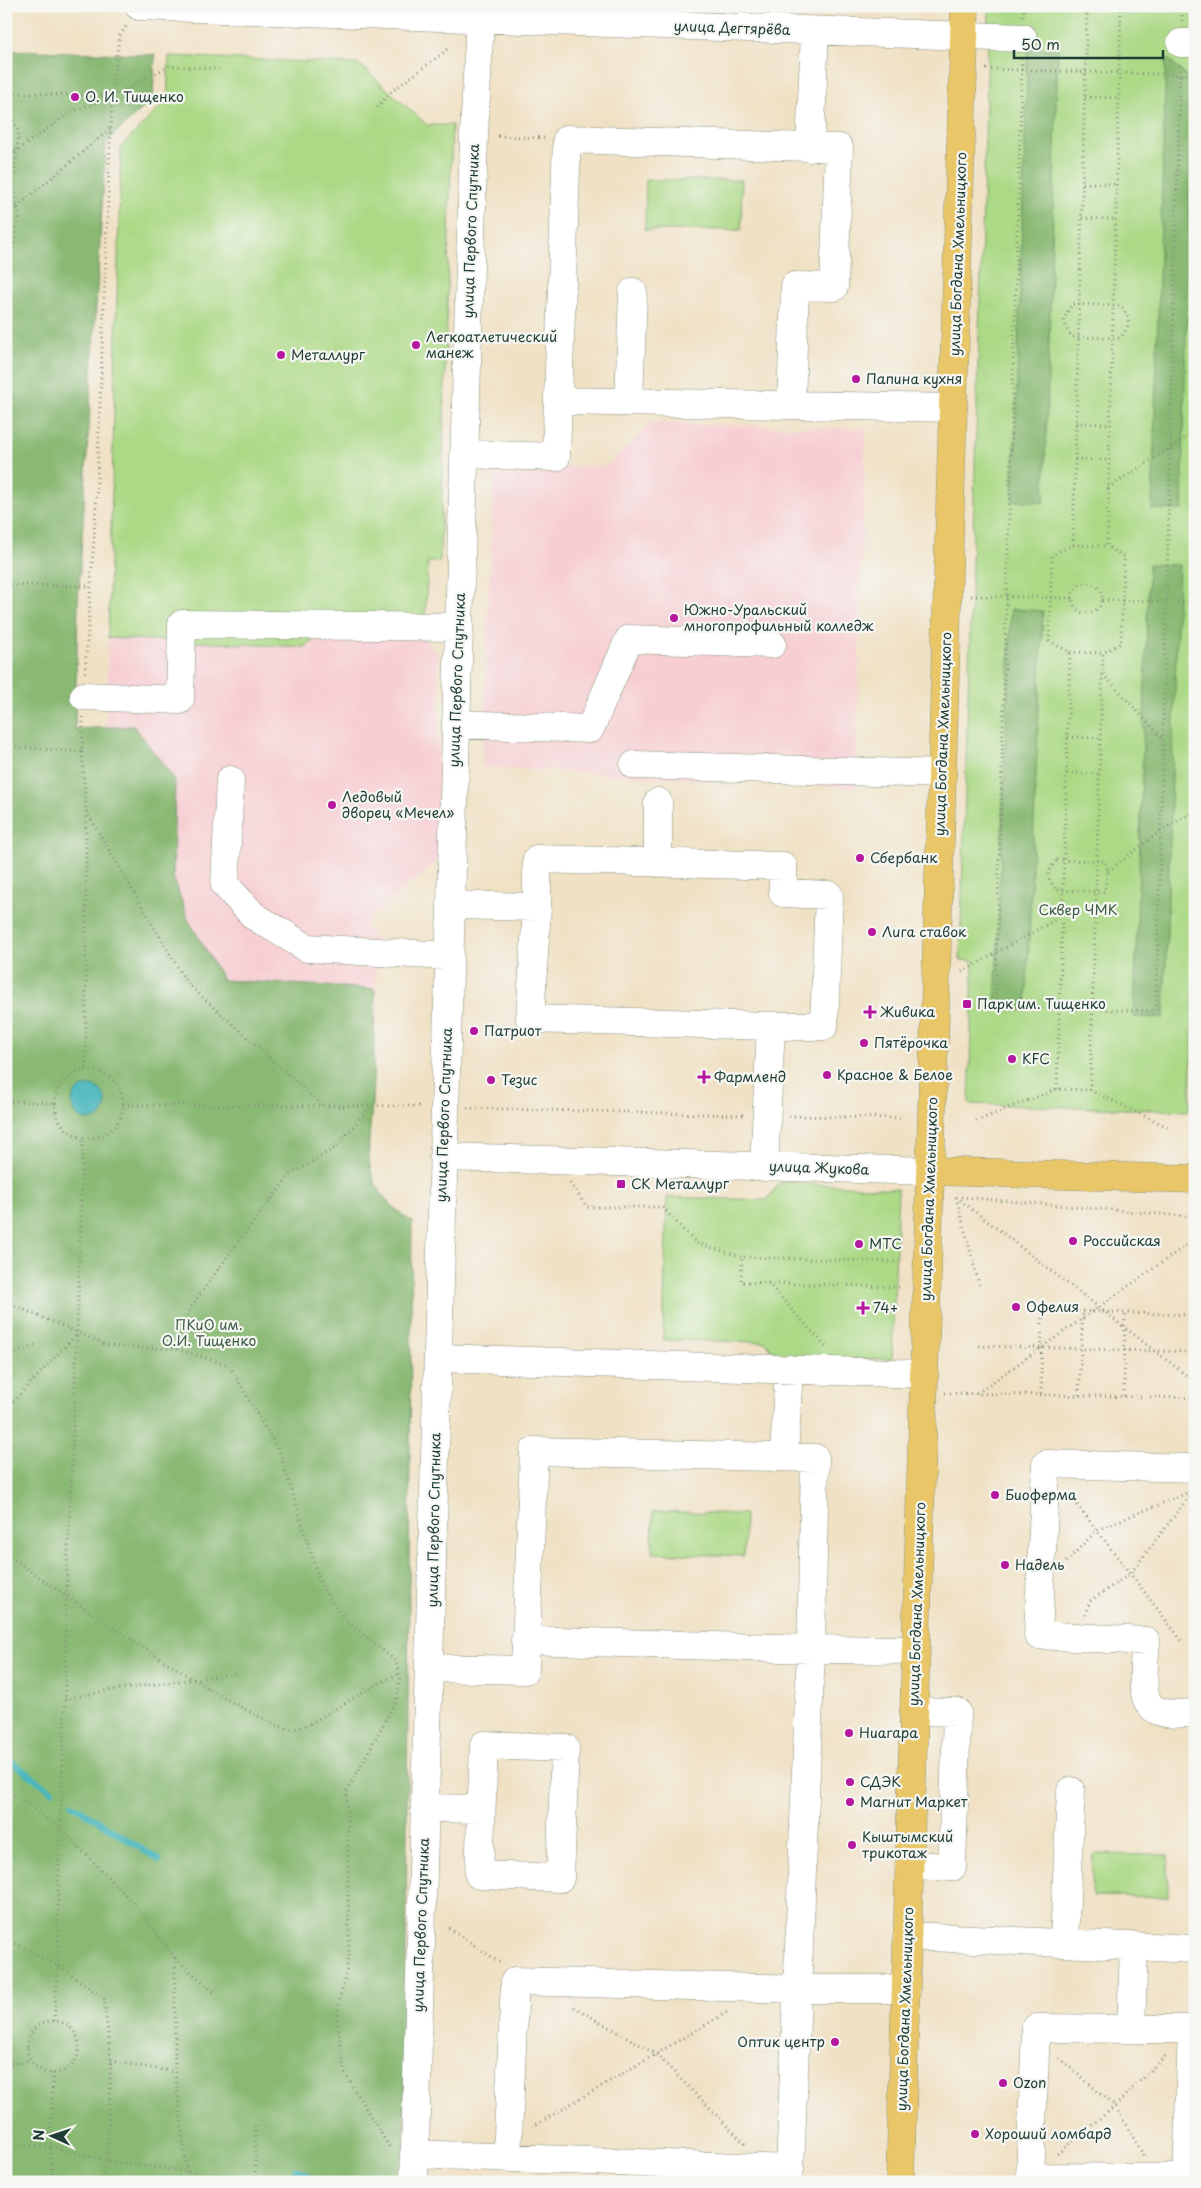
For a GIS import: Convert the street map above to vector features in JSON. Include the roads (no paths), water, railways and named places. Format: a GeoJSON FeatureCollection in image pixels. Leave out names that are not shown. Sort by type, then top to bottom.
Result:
{"type":"FeatureCollection","features":[{"type":"Feature","properties":{"kind":"main road","name":"улица Богдана Хмельницкого"},"geometry":{"type":"LineString","coordinates":[[900,2182],[965,6]]}},
{"type":"Feature","properties":{"kind":"main road","name":"улица Жукова"},"geometry":{"type":"LineString","coordinates":[[930,1171],[1195,1179]]}},
{"type":"Feature","properties":{"kind":"street","name":"улица Дегтярёва"},"geometry":{"type":"LineString","coordinates":[[140,6],[374,11],[480,19],[700,16],[815,31],[1023,38]]}},
{"type":"Feature","properties":{"kind":"street","name":"улица Первого Спутника"},"geometry":{"type":"LineString","coordinates":[[414,2182],[404,2155],[425,1808],[430,1668],[450,905],[474,135],[480,19]]}},
{"type":"Feature","properties":{"kind":"street"},"geometry":{"type":"LineString","coordinates":[[810,148],[815,31]]}},
{"type":"Feature","properties":{"kind":"street"},"geometry":{"type":"LineString","coordinates":[[464,454],[556,457],[567,139],[839,148],[834,287],[795,286],[791,405]]}},
{"type":"Feature","properties":{"kind":"street"},"geometry":{"type":"LineString","coordinates":[[629,402],[634,292]]}},
{"type":"Feature","properties":{"kind":"street"},"geometry":{"type":"LineString","coordinates":[[558,401],[953,408]]}},
{"type":"Feature","properties":{"kind":"street"},"geometry":{"type":"LineString","coordinates":[[84,696],[180,700],[182,624],[459,627]]}},
{"type":"Feature","properties":{"kind":"street"},"geometry":{"type":"LineString","coordinates":[[456,724],[590,729],[629,639],[772,644]]}},
{"type":"Feature","properties":{"kind":"street"},"geometry":{"type":"LineString","coordinates":[[634,765],[942,774]]}},
{"type":"Feature","properties":{"kind":"street"},"geometry":{"type":"LineString","coordinates":[[230,780],[225,885],[254,916],[307,948],[449,956]]}},
{"type":"Feature","properties":{"kind":"street"},"geometry":{"type":"LineString","coordinates":[[658,802],[658,863]]}},
{"type":"Feature","properties":{"kind":"street"},"geometry":{"type":"LineString","coordinates":[[537,859],[658,863],[783,866],[783,893],[828,895],[824,1026],[530,1019],[537,907],[537,859]]}},
{"type":"Feature","properties":{"kind":"street"},"geometry":{"type":"LineString","coordinates":[[450,905],[537,907]]}},
{"type":"Feature","properties":{"kind":"street"},"geometry":{"type":"LineString","coordinates":[[764,1167],[771,1026]]}},
{"type":"Feature","properties":{"kind":"street","name":"улица Жукова"},"geometry":{"type":"LineString","coordinates":[[443,1157],[930,1171]]}},
{"type":"Feature","properties":{"kind":"street"},"geometry":{"type":"LineString","coordinates":[[438,1358],[923,1374]]}},
{"type":"Feature","properties":{"kind":"street"},"geometry":{"type":"LineString","coordinates":[[784,1456],[789,1370]]}},
{"type":"Feature","properties":{"kind":"street"},"geometry":{"type":"LineString","coordinates":[[404,2155],[507,2150],[614,2172],[790,2169],[811,1649],[815,1458],[534,1451],[525,1670],[430,1668]]}},
{"type":"Feature","properties":{"kind":"street"},"geometry":{"type":"LineString","coordinates":[[1193,1480],[1046,1464],[1038,1635],[1146,1641],[1144,1691],[1149,1704],[1156,1710],[1164,1713],[1195,1713]]}},
{"type":"Feature","properties":{"kind":"street"},"geometry":{"type":"LineString","coordinates":[[525,1640],[811,1649],[916,1650]]}},
{"type":"Feature","properties":{"kind":"street"},"geometry":{"type":"LineString","coordinates":[[909,1865],[952,1867],[957,1712],[914,1711]]}},
{"type":"Feature","properties":{"kind":"street"},"geometry":{"type":"LineString","coordinates":[[484,1745],[565,1748],[560,1878],[479,1874],[481,1809],[484,1745]]}},
{"type":"Feature","properties":{"kind":"street"},"geometry":{"type":"LineString","coordinates":[[1064,1942],[1071,1791]]}},
{"type":"Feature","properties":{"kind":"street"},"geometry":{"type":"LineString","coordinates":[[425,1808],[481,1809]]}},
{"type":"Feature","properties":{"kind":"street"},"geometry":{"type":"LineString","coordinates":[[907,1936],[1195,1949]]}},
{"type":"Feature","properties":{"kind":"street"},"geometry":{"type":"LineString","coordinates":[[1131,2029],[1134,1946]]}},
{"type":"Feature","properties":{"kind":"street"},"geometry":{"type":"LineString","coordinates":[[507,2150],[515,1981],[797,1989],[906,1989]]}},
{"type":"Feature","properties":{"kind":"street"},"geometry":{"type":"LineString","coordinates":[[1036,2028],[1131,2029],[1192,2029],[1191,2178],[1156,2180],[1030,2177],[1036,2028]]}},
{"type":"Feature","properties":{"kind":"water"},"geometry":{"type":"Polygon","coordinates":[[[89,1086],[101,1091],[106,1103],[101,1115],[89,1120],[77,1115],[72,1103],[77,1091],[89,1086]]]}},
{"type":"Feature","properties":{"kind":"waterway"},"geometry":{"type":"LineString","coordinates":[[6,1758],[52,1791]]}},
{"type":"Feature","properties":{"kind":"waterway"},"geometry":{"type":"LineString","coordinates":[[72,1804],[159,1860]]}},
{"type":"Feature","properties":{"kind":"waterway"},"geometry":{"type":"LineString","coordinates":[[295,2169],[309,2176]]}},
{"type":"Feature","properties":{"kind":"place","name":"О. И. Тищенко"},"geometry":{"type":"Point","coordinates":[75,97]}},
{"type":"Feature","properties":{"kind":"place","name":"Легкоатлетический манеж"},"geometry":{"type":"Point","coordinates":[416,345]}},
{"type":"Feature","properties":{"kind":"place","name":"Металлург"},"geometry":{"type":"Point","coordinates":[281,355]}},
{"type":"Feature","properties":{"kind":"place","name":"Папина кухня"},"geometry":{"type":"Point","coordinates":[856,379]}},
{"type":"Feature","properties":{"kind":"place","name":"Южно-Уральский многопрофильный колледж"},"geometry":{"type":"Point","coordinates":[674,618]}},
{"type":"Feature","properties":{"kind":"place","name":"Ледовый дворец «Мечел»"},"geometry":{"type":"Point","coordinates":[332,805]}},
{"type":"Feature","properties":{"kind":"place","name":"Сбербанк"},"geometry":{"type":"Point","coordinates":[860,858]}},
{"type":"Feature","properties":{"kind":"place","name":"Лига ставок"},"geometry":{"type":"Point","coordinates":[872,932]}},
{"type":"Feature","properties":{"kind":"place","name":"Парк им. Тищенко"},"geometry":{"type":"Point","coordinates":[967,1004]}},
{"type":"Feature","properties":{"kind":"place","name":"Живика"},"geometry":{"type":"Point","coordinates":[870,1012]}},
{"type":"Feature","properties":{"kind":"place","name":"Патриот"},"geometry":{"type":"Point","coordinates":[474,1031]}},
{"type":"Feature","properties":{"kind":"place","name":"Пятёрочка"},"geometry":{"type":"Point","coordinates":[864,1043]}},
{"type":"Feature","properties":{"kind":"place","name":"KFC"},"geometry":{"type":"Point","coordinates":[1012,1059]}},
{"type":"Feature","properties":{"kind":"place","name":"Красное & Белое"},"geometry":{"type":"Point","coordinates":[827,1075]}},
{"type":"Feature","properties":{"kind":"place","name":"Фармленд"},"geometry":{"type":"Point","coordinates":[704,1077]}},
{"type":"Feature","properties":{"kind":"place","name":"Тезис"},"geometry":{"type":"Point","coordinates":[491,1080]}},
{"type":"Feature","properties":{"kind":"place","name":"СК Металлург"},"geometry":{"type":"Point","coordinates":[621,1184]}},
{"type":"Feature","properties":{"kind":"place","name":"Российская"},"geometry":{"type":"Point","coordinates":[1073,1241]}},
{"type":"Feature","properties":{"kind":"place","name":"МТС"},"geometry":{"type":"Point","coordinates":[859,1244]}},
{"type":"Feature","properties":{"kind":"place","name":"Офелия"},"geometry":{"type":"Point","coordinates":[1016,1307]}},
{"type":"Feature","properties":{"kind":"place","name":"74+"},"geometry":{"type":"Point","coordinates":[863,1308]}},
{"type":"Feature","properties":{"kind":"place","name":"Биоферма"},"geometry":{"type":"Point","coordinates":[995,1495]}},
{"type":"Feature","properties":{"kind":"place","name":"Надель"},"geometry":{"type":"Point","coordinates":[1005,1565]}},
{"type":"Feature","properties":{"kind":"place","name":"Ниагара"},"geometry":{"type":"Point","coordinates":[849,1733]}},
{"type":"Feature","properties":{"kind":"place","name":"СДЭК"},"geometry":{"type":"Point","coordinates":[850,1782]}},
{"type":"Feature","properties":{"kind":"place","name":"Магнит Маркет"},"geometry":{"type":"Point","coordinates":[850,1802]}},
{"type":"Feature","properties":{"kind":"place","name":"Кыштымский трикотаж"},"geometry":{"type":"Point","coordinates":[852,1845]}},
{"type":"Feature","properties":{"kind":"place","name":"Оптик центр"},"geometry":{"type":"Point","coordinates":[835,2042]}},
{"type":"Feature","properties":{"kind":"place","name":"Ozon"},"geometry":{"type":"Point","coordinates":[1003,2083]}},
{"type":"Feature","properties":{"kind":"place","name":"Хороший ломбард"},"geometry":{"type":"Point","coordinates":[975,2134]}},
{"type":"Feature","properties":{"kind":"park label","name":"Сквер ЧМК"},"geometry":{"type":"Point","coordinates":[1078,910]}},
{"type":"Feature","properties":{"kind":"park label","name":"ПКиО им. О.И. Тищенко"},"geometry":{"type":"Point","coordinates":[209,1334]}}]}
